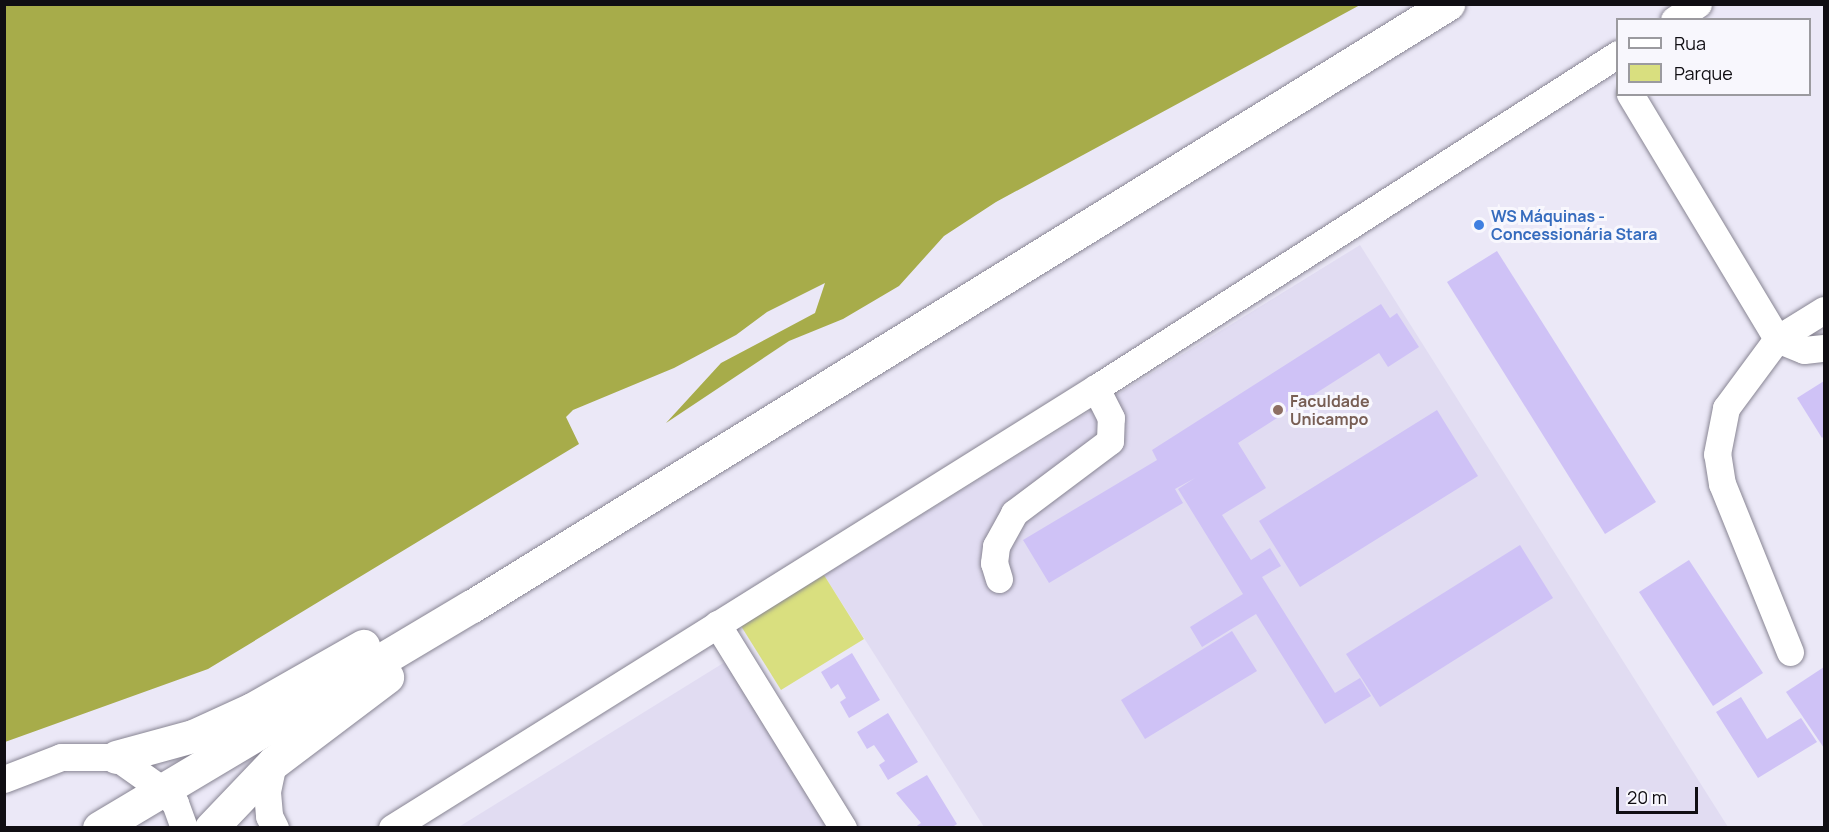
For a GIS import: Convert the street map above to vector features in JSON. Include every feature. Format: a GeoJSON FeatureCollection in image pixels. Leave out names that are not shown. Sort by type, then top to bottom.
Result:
{"type":"FeatureCollection","features":[{"type":"Feature","properties":{"kind":"highway"},"geometry":{"type":"LineString","coordinates":[[99,828],[161,789],[472,606],[1448,4]]}},
{"type":"Feature","properties":{"kind":"highway"},"geometry":{"type":"LineString","coordinates":[[116,757],[193,736],[252,709],[397,628],[472,606]]}},
{"type":"Feature","properties":{"kind":"highway"},"geometry":{"type":"LineString","coordinates":[[212,828],[273,764],[402,666],[472,606]]}},
{"type":"Feature","properties":{"kind":"street"},"geometry":{"type":"LineString","coordinates":[[1677,18],[1698,4]]}},
{"type":"Feature","properties":{"kind":"street"},"geometry":{"type":"LineString","coordinates":[[392,828],[1615,62]]}},
{"type":"Feature","properties":{"kind":"street"},"geometry":{"type":"LineString","coordinates":[[1631,96],[1777,339],[1804,350],[1824,348]]}},
{"type":"Feature","properties":{"kind":"street"},"geometry":{"type":"LineString","coordinates":[[1790,651],[1722,484],[1716,454],[1726,408],[1777,339],[1824,310]]}},
{"type":"Feature","properties":{"kind":"street"},"geometry":{"type":"LineString","coordinates":[[999,579],[994,563],[996,546],[1014,513],[1110,441],[1111,418],[1096,388]]}},
{"type":"Feature","properties":{"kind":"street"},"geometry":{"type":"LineString","coordinates":[[717,624],[843,828]]}},
{"type":"Feature","properties":{"kind":"street"},"geometry":{"type":"LineString","coordinates":[[4,779],[61,757],[116,757],[161,789],[175,803],[184,828]]}},
{"type":"Feature","properties":{"kind":"street"},"geometry":{"type":"LineString","coordinates":[[273,764],[267,792],[269,816],[275,828]]}},
{"type":"Feature","properties":{"kind":"shaded area","name":"Faculdade Unicampo"},"geometry":{"type":"Polygon","coordinates":[[[1360,245],[1728,827],[984,827],[824,575],[1360,245]]]}},
{"type":"Feature","properties":{"kind":"shaded area"},"geometry":{"type":"Polygon","coordinates":[[[725,662],[827,828],[457,828],[725,662]]]}},
{"type":"Feature","properties":{"kind":"green space"},"geometry":{"type":"Polygon","coordinates":[[[4,5],[1360,5],[996,202],[944,236],[899,286],[843,319],[789,341],[666,423],[721,363],[815,313],[825,283],[767,312],[736,335],[674,368],[573,410],[566,417],[579,444],[208,669],[5,742],[4,5]]]}},
{"type":"Feature","properties":{"kind":"green space"},"geometry":{"type":"Polygon","coordinates":[[[824,575],[864,639],[781,690],[741,626],[824,575]]]}},
{"type":"Feature","properties":{"kind":"building"},"geometry":{"type":"Polygon","coordinates":[[[1497,251],[1656,502],[1605,534],[1447,282],[1497,251]]]}},
{"type":"Feature","properties":{"kind":"building"},"geometry":{"type":"Polygon","coordinates":[[[1381,304],[1390,318],[1397,313],[1419,347],[1388,367],[1379,353],[1238,443],[1266,488],[1222,515],[1251,560],[1270,548],[1281,566],[1262,577],[1335,693],[1360,678],[1371,696],[1325,724],[1256,614],[1202,647],[1190,627],[1243,594],[1178,489],[1195,478],[1175,489],[1183,503],[1049,583],[1023,540],[1157,460],[1152,450],[1381,304]]]}},
{"type":"Feature","properties":{"kind":"building"},"geometry":{"type":"Polygon","coordinates":[[[1824,381],[1824,436],[1822,438],[1797,398],[1824,381]]]}},
{"type":"Feature","properties":{"kind":"building"},"geometry":{"type":"Polygon","coordinates":[[[1437,410],[1478,476],[1300,587],[1259,521],[1437,410]]]}},
{"type":"Feature","properties":{"kind":"building"},"geometry":{"type":"Polygon","coordinates":[[[1520,545],[1553,598],[1380,707],[1346,654],[1520,545]]]}},
{"type":"Feature","properties":{"kind":"building"},"geometry":{"type":"Polygon","coordinates":[[[1689,560],[1763,673],[1713,706],[1639,592],[1689,560]]]}},
{"type":"Feature","properties":{"kind":"building"},"geometry":{"type":"Polygon","coordinates":[[[1232,631],[1257,671],[1145,739],[1121,700],[1232,631]]]}},
{"type":"Feature","properties":{"kind":"building"},"geometry":{"type":"Polygon","coordinates":[[[852,653],[880,700],[849,718],[840,702],[846,698],[838,684],[831,689],[821,672],[852,653]]]}},
{"type":"Feature","properties":{"kind":"building"},"geometry":{"type":"Polygon","coordinates":[[[1824,667],[1824,748],[1786,692],[1824,667]]]}},
{"type":"Feature","properties":{"kind":"building"},"geometry":{"type":"Polygon","coordinates":[[[1741,697],[1767,739],[1801,718],[1817,742],[1758,778],[1716,712],[1741,697]]]}},
{"type":"Feature","properties":{"kind":"building"},"geometry":{"type":"Polygon","coordinates":[[[888,713],[918,762],[888,780],[879,765],[885,761],[874,745],[867,749],[857,732],[888,713]]]}},
{"type":"Feature","properties":{"kind":"building"},"geometry":{"type":"Polygon","coordinates":[[[927,775],[957,824],[951,828],[914,828],[921,823],[896,793],[927,775]]]}},
{"type":"Feature","properties":{"kind":"place","name":"WS Máquinas - Concessionária Stara"},"geometry":{"type":"Point","coordinates":[1479,225]}},
{"type":"Feature","properties":{"kind":"place","name":"Faculdade Unicampo"},"geometry":{"type":"Point","coordinates":[1278,410]}}]}
